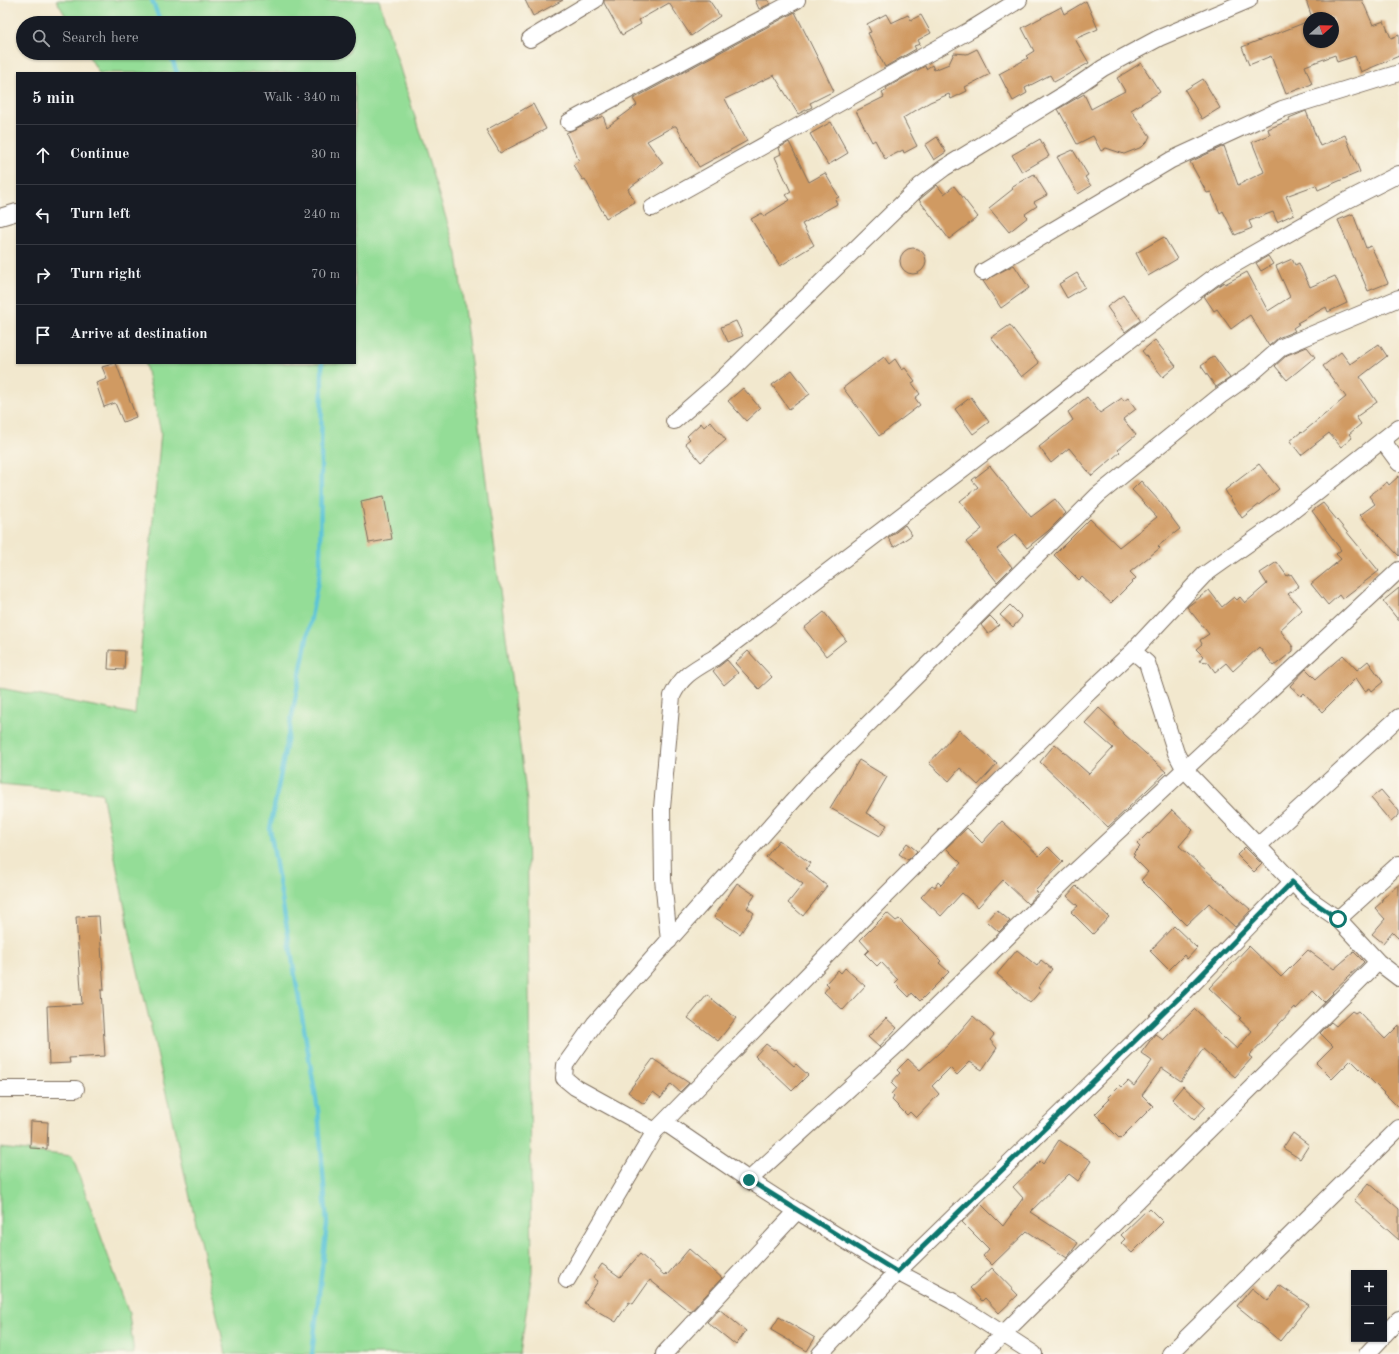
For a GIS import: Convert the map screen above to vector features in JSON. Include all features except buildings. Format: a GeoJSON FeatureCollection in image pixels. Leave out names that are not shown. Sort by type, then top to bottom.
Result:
{"type":"FeatureCollection","features":[{"type":"Feature","properties":{"kind":"street"},"geometry":{"type":"LineString","coordinates":[[530,39],[595,0]]}},
{"type":"Feature","properties":{"kind":"street"},"geometry":{"type":"LineString","coordinates":[[569,122],[797,0]]}},
{"type":"Feature","properties":{"kind":"street"},"geometry":{"type":"LineString","coordinates":[[652,208],[972,29],[1019,0]]}},
{"type":"Feature","properties":{"kind":"street"},"geometry":{"type":"LineString","coordinates":[[674,421],[720,381],[920,186],[938,173],[1065,94],[1103,68],[1159,38],[1249,0]]}},
{"type":"Feature","properties":{"kind":"street"},"geometry":{"type":"LineString","coordinates":[[983,272],[1171,160],[1282,109],[1399,73]]}},
{"type":"Feature","properties":{"kind":"street"},"geometry":{"type":"LineString","coordinates":[[670,941],[663,879],[662,808],[672,696],[678,683],[688,674],[714,658],[1221,272],[1340,204],[1399,174]]}},
{"type":"Feature","properties":{"kind":"street"},"geometry":{"type":"LineString","coordinates":[[0,217],[16,212]]}},
{"type":"Feature","properties":{"kind":"street"},"geometry":{"type":"LineString","coordinates":[[1034,1354],[952,1301],[897,1272],[660,1126],[575,1087],[564,1078],[565,1065],[595,1023],[670,941],[810,782],[1098,495],[1282,347],[1399,298]]}},
{"type":"Feature","properties":{"kind":"street"},"geometry":{"type":"LineString","coordinates":[[567,1280],[660,1126],[879,902],[1084,697],[1133,651],[1204,575],[1280,522],[1399,427]]}},
{"type":"Feature","properties":{"kind":"street"},"geometry":{"type":"LineString","coordinates":[[1382,440],[1399,463]]}},
{"type":"Feature","properties":{"kind":"street"},"geometry":{"type":"LineString","coordinates":[[749,1180],[901,1041],[1070,876],[1399,570]]}},
{"type":"Feature","properties":{"kind":"street"},"geometry":{"type":"LineString","coordinates":[[1133,651],[1147,663],[1176,753],[1185,770],[1308,898],[1338,919],[1378,962],[1399,978]]}},
{"type":"Feature","properties":{"kind":"street"},"geometry":{"type":"LineString","coordinates":[[1258,846],[1399,717]]}},
{"type":"Feature","properties":{"kind":"street"},"geometry":{"type":"LineString","coordinates":[[1338,919],[1399,864]]}},
{"type":"Feature","properties":{"kind":"street"},"geometry":{"type":"LineString","coordinates":[[820,1354],[897,1272],[1184,993],[1292,882]]}},
{"type":"Feature","properties":{"kind":"street"},"geometry":{"type":"LineString","coordinates":[[983,1354],[1378,962]]}},
{"type":"Feature","properties":{"kind":"street"},"geometry":{"type":"LineString","coordinates":[[0,1089],[76,1089]]}},
{"type":"Feature","properties":{"kind":"street"},"geometry":{"type":"LineString","coordinates":[[1170,1354],[1399,1128]]}},
{"type":"Feature","properties":{"kind":"street"},"geometry":{"type":"LineString","coordinates":[[664,1354],[797,1211]]}},
{"type":"Feature","properties":{"kind":"street"},"geometry":{"type":"LineString","coordinates":[[1387,1332],[1399,1319]]}},
{"type":"Feature","properties":{"kind":"street"},"geometry":{"type":"LineString","coordinates":[[1367,1354],[1377,1342]]}},
{"type":"Feature","properties":{"kind":"green space"},"geometry":{"type":"Polygon","coordinates":[[[56,0],[379,0],[457,254],[527,801],[532,1272],[520,1354],[226,1354],[133,949],[102,793],[0,784],[0,688],[135,714],[161,432],[145,364],[356,364],[356,72],[98,72],[91,60],[356,60],[356,16],[66,16],[56,0]]]}},
{"type":"Feature","properties":{"kind":"green space"},"geometry":{"type":"Polygon","coordinates":[[[0,1148],[72,1156],[129,1314],[134,1354],[0,1354],[0,1148]]]}},
{"type":"Feature","properties":{"kind":"waterway"},"geometry":{"type":"LineString","coordinates":[[152,0],[158,16]]}},
{"type":"Feature","properties":{"kind":"waterway"},"geometry":{"type":"LineString","coordinates":[[172,60],[177,72]]}},
{"type":"Feature","properties":{"kind":"waterway"},"geometry":{"type":"LineString","coordinates":[[312,1354],[327,1224],[318,1110],[270,829],[320,571],[322,364]]}},
{"type":"Feature","properties":{"kind":"route"},"geometry":{"type":"LineString","coordinates":[[749,1180],[897,1272],[1184,993],[1292,882],[1308,898],[1338,919]]}}]}
